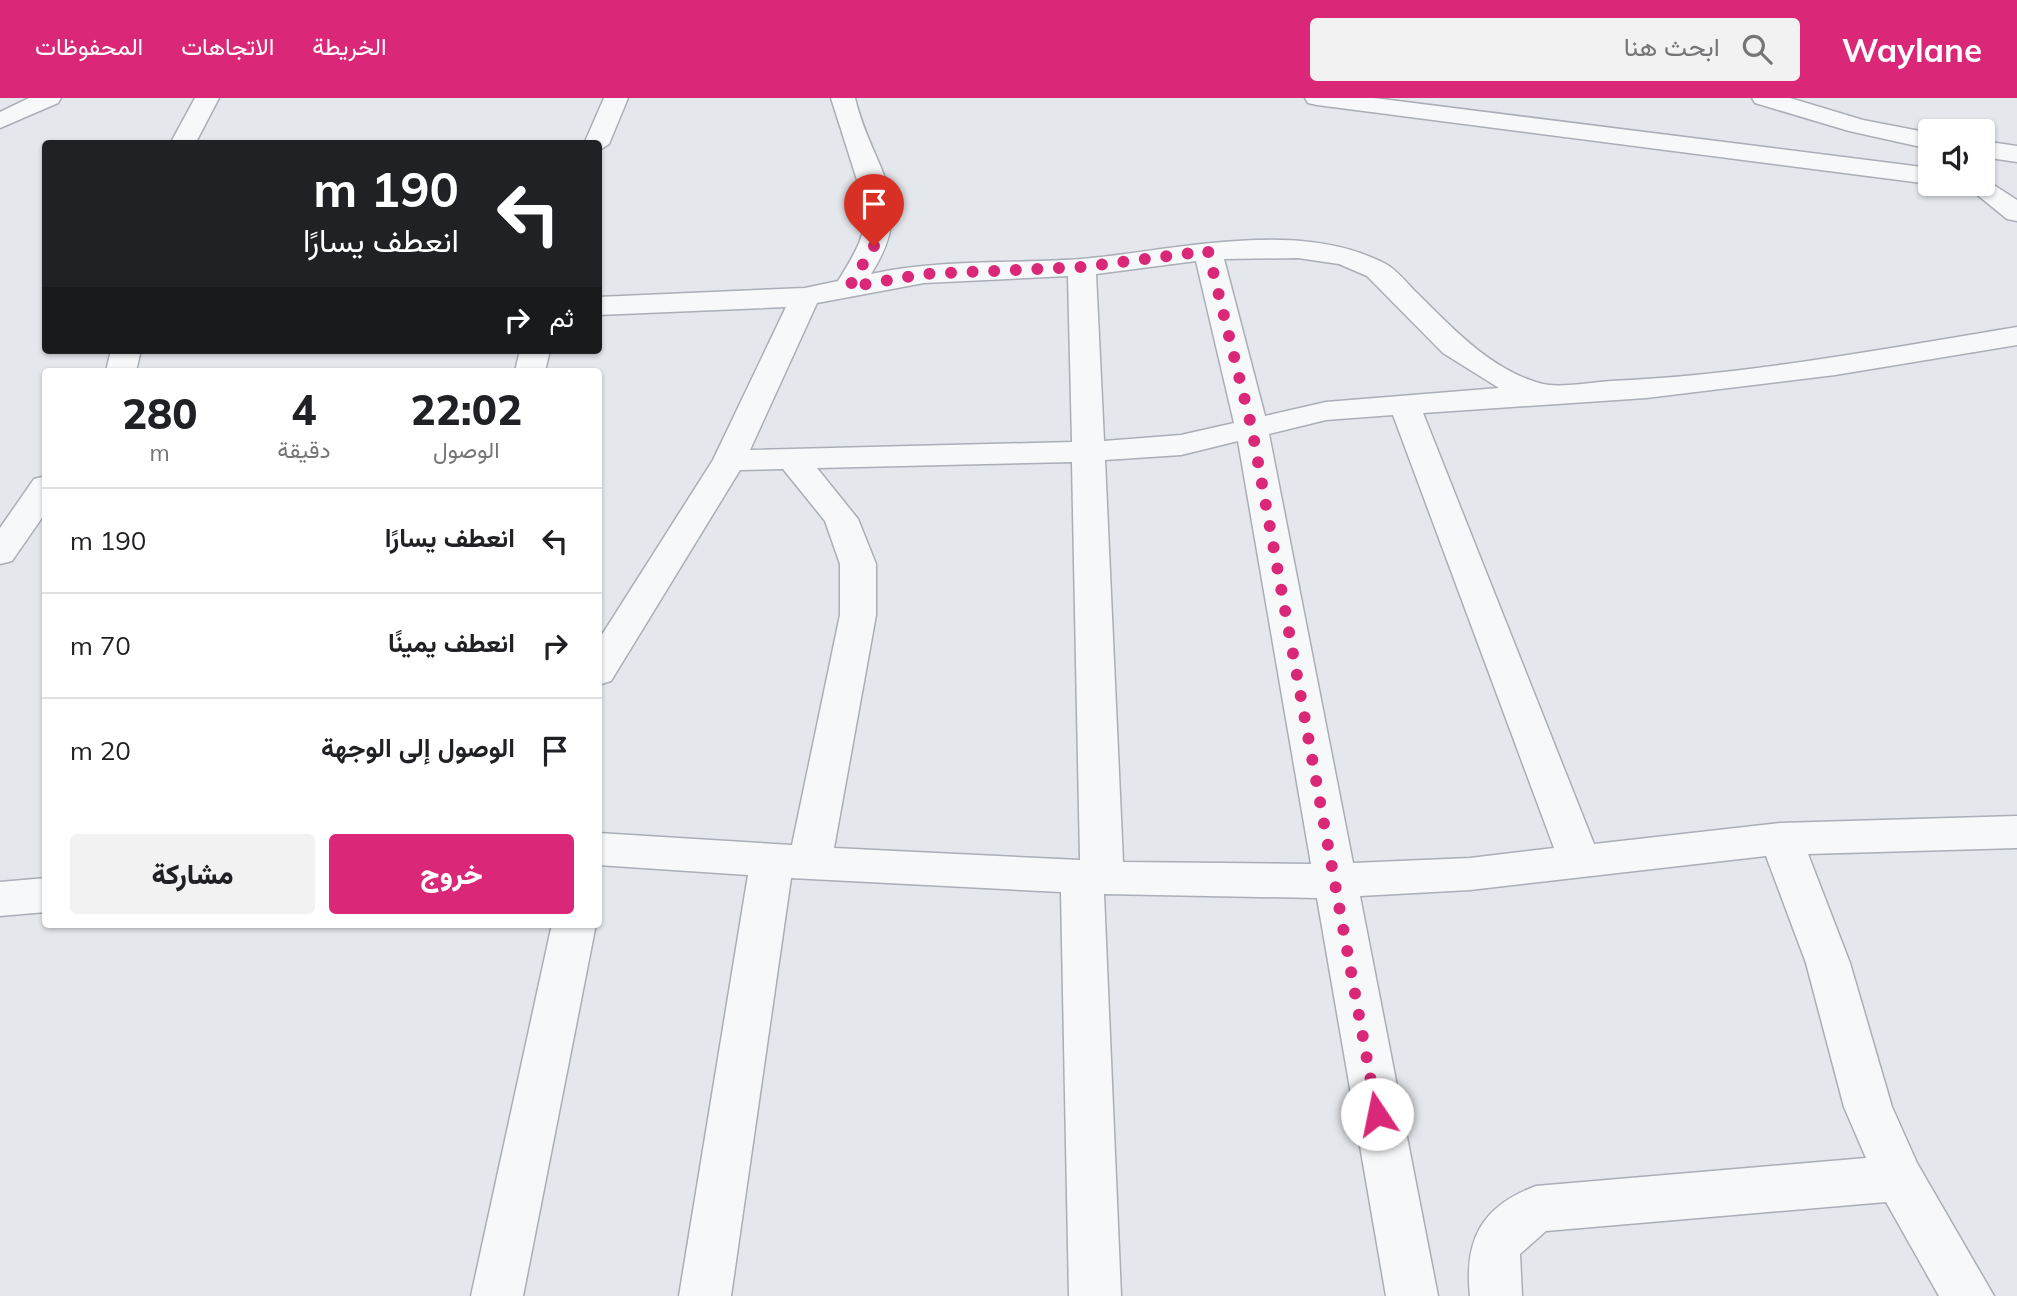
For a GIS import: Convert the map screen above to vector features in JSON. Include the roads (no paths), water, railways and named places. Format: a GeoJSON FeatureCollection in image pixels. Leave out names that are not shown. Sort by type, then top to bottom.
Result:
{"type":"FeatureCollection","features":[{"type":"Feature","properties":{"kind":"street"},"geometry":{"type":"LineString","coordinates":[[0,121],[49,98]]}},
{"type":"Feature","properties":{"kind":"street"},"geometry":{"type":"LineString","coordinates":[[184,140],[207,98]]}},
{"type":"Feature","properties":{"kind":"street"},"geometry":{"type":"LineString","coordinates":[[598,140],[616,98]]}},
{"type":"Feature","properties":{"kind":"street"},"geometry":{"type":"LineString","coordinates":[[843,98],[845,115],[880,205],[874,246],[849,287]]}},
{"type":"Feature","properties":{"kind":"street"},"geometry":{"type":"LineString","coordinates":[[1317,98],[1918,174]]}},
{"type":"Feature","properties":{"kind":"street"},"geometry":{"type":"LineString","coordinates":[[1764,98],[1918,141]]}},
{"type":"Feature","properties":{"kind":"street"},"geometry":{"type":"LineString","coordinates":[[1995,151],[2017,154]]}},
{"type":"Feature","properties":{"kind":"street"},"geometry":{"type":"LineString","coordinates":[[1995,183],[2017,186]]}},
{"type":"Feature","properties":{"kind":"street"},"geometry":{"type":"LineString","coordinates":[[1994,196],[2017,213]]}},
{"type":"Feature","properties":{"kind":"street"},"geometry":{"type":"LineString","coordinates":[[602,306],[805,297],[924,274],[1082,267],[1208,251],[1298,250],[1345,257],[1377,270],[1454,347],[1486,369],[1536,394]]}},
{"type":"Feature","properties":{"kind":"street"},"geometry":{"type":"LineString","coordinates":[[1208,251],[1252,429],[1333,880],[1412,1296]]}},
{"type":"Feature","properties":{"kind":"street"},"geometry":{"type":"LineString","coordinates":[[1082,267],[1090,452],[1095,1296]]}},
{"type":"Feature","properties":{"kind":"street"},"geometry":{"type":"LineString","coordinates":[[602,665],[729,460],[805,297]]}},
{"type":"Feature","properties":{"kind":"street"},"geometry":{"type":"LineString","coordinates":[[729,460],[1090,452],[1181,445],[1326,411],[1405,406],[1430,401],[1660,388],[1835,366],[2017,336]]}},
{"type":"Feature","properties":{"kind":"street"},"geometry":{"type":"LineString","coordinates":[[1405,406],[1580,862]]}},
{"type":"Feature","properties":{"kind":"street"},"geometry":{"type":"LineString","coordinates":[[705,1296],[791,861],[858,615],[858,564],[841,519],[793,458]]}},
{"type":"Feature","properties":{"kind":"street"},"geometry":{"type":"LineString","coordinates":[[0,553],[39,504]]}},
{"type":"Feature","properties":{"kind":"street"},"geometry":{"type":"LineString","coordinates":[[602,849],[1092,877],[1333,880],[1470,874],[1781,839],[2017,832]]}},
{"type":"Feature","properties":{"kind":"street"},"geometry":{"type":"LineString","coordinates":[[1781,839],[1828,963],[1868,1107],[1899,1178],[1968,1296]]}},
{"type":"Feature","properties":{"kind":"street"},"geometry":{"type":"LineString","coordinates":[[0,899],[42,895]]}},
{"type":"Feature","properties":{"kind":"street"},"geometry":{"type":"LineString","coordinates":[[497,1296],[573,928]]}},
{"type":"Feature","properties":{"kind":"street"},"geometry":{"type":"LineString","coordinates":[[1496,1296],[1491,1260],[1495,1250],[1504,1231],[1536,1209],[1899,1178]]}}]}
